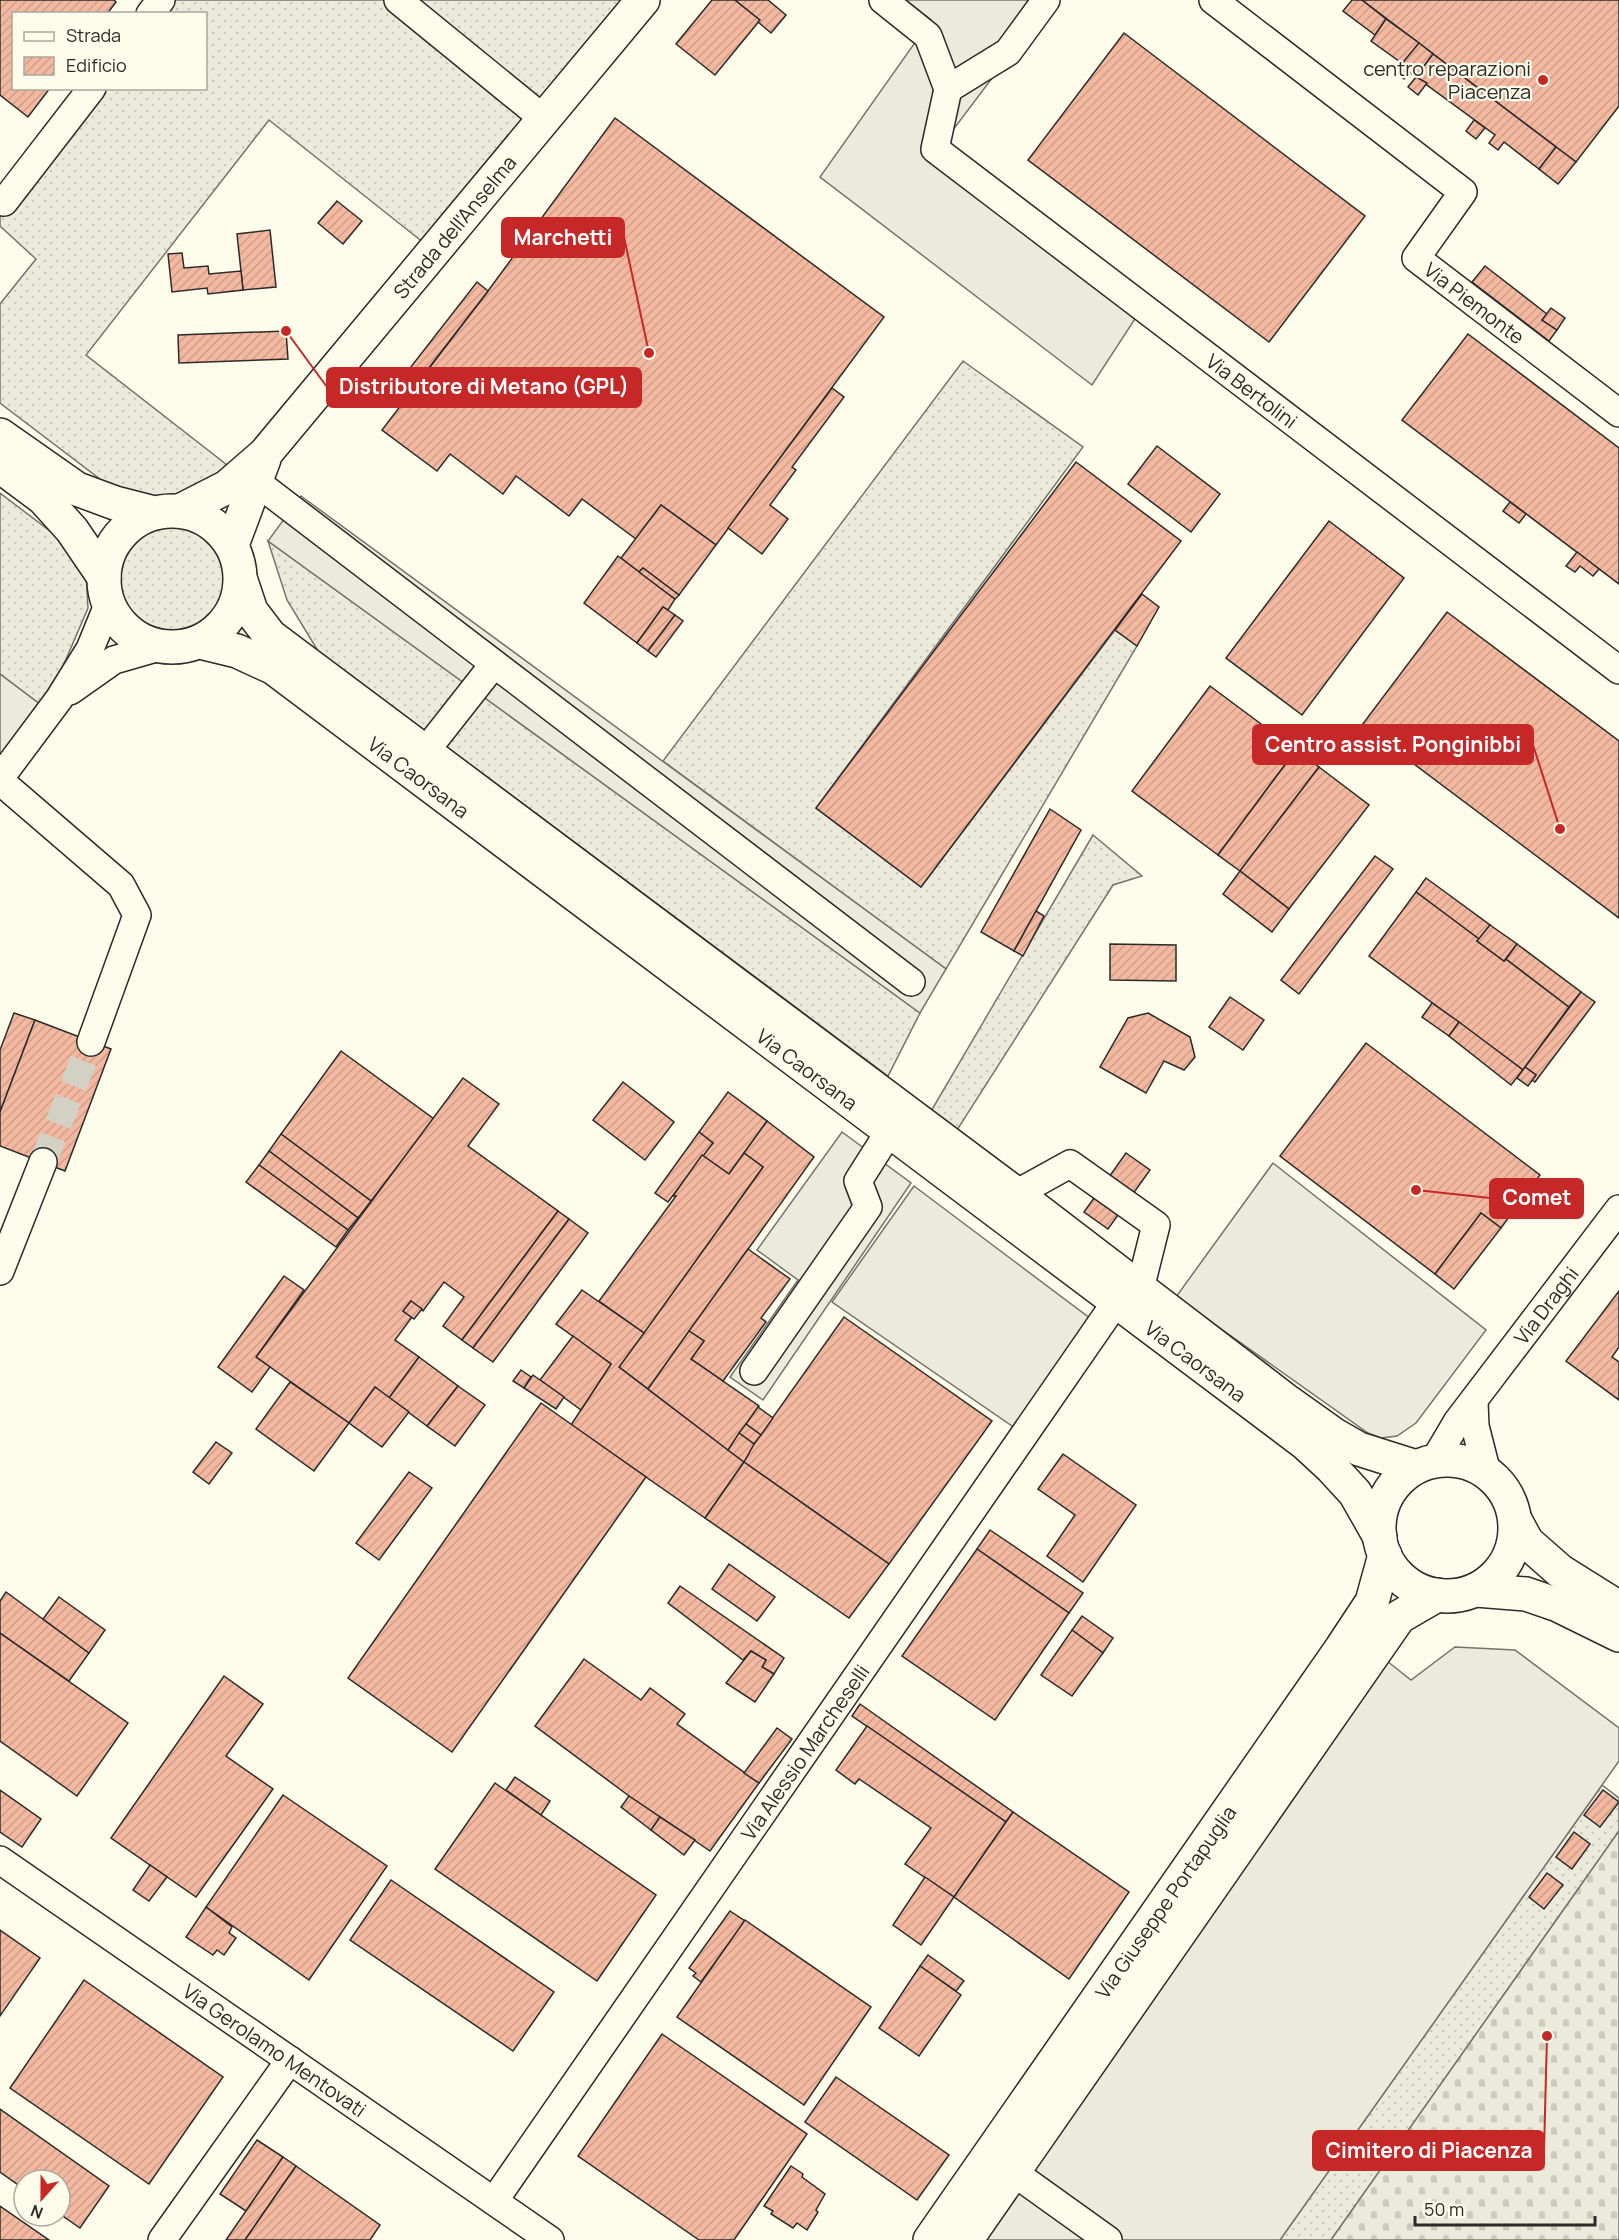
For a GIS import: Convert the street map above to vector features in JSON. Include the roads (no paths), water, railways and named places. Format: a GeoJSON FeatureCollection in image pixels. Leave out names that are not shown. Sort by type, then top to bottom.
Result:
{"type":"FeatureCollection","features":[{"type":"Feature","properties":{"kind":"main road","name":"Strada dell'Anselma"},"geometry":{"type":"LineString","coordinates":[[232,545],[260,468],[643,0]]}},
{"type":"Feature","properties":{"kind":"main road"},"geometry":{"type":"LineString","coordinates":[[0,435],[77,489],[115,503],[201,517],[219,529],[232,545],[239,563],[241,581],[238,600],[230,618],[216,632],[200,642],[180,648],[159,647],[138,639],[120,624],[106,591],[72,530],[43,498],[0,465]]}},
{"type":"Feature","properties":{"kind":"main road","name":"Strada dell'Anselma"},"geometry":{"type":"LineString","coordinates":[[167,512],[227,487],[260,468]]}},
{"type":"Feature","properties":{"kind":"main road"},"geometry":{"type":"LineString","coordinates":[[106,591],[108,555],[118,537],[134,522],[167,512]]}},
{"type":"Feature","properties":{"kind":"main road","name":"Via Caorsana"},"geometry":{"type":"LineString","coordinates":[[241,581],[251,611],[270,636],[1016,1194],[1128,1296],[1332,1468],[1355,1493],[1383,1546]]}},
{"type":"Feature","properties":{"kind":"main road","name":"Via Caorsana"},"geometry":{"type":"LineString","coordinates":[[200,642],[237,651],[274,668],[889,1132],[1333,1434],[1374,1455],[1425,1464]]}},
{"type":"Feature","properties":{"kind":"main road"},"geometry":{"type":"LineString","coordinates":[[1619,1608],[1560,1571],[1527,1542],[1501,1486],[1487,1473],[1471,1464],[1453,1460],[1425,1464],[1399,1480],[1387,1496],[1380,1516],[1383,1546],[1398,1574],[1416,1588],[1437,1595],[1457,1595],[1476,1590],[1526,1594],[1558,1605],[1619,1635]]}},
{"type":"Feature","properties":{"kind":"main road"},"geometry":{"type":"LineString","coordinates":[[1476,1590],[1493,1578],[1507,1561],[1514,1541],[1515,1520]]}},
{"type":"Feature","properties":{"kind":"main road","name":"Via Giuseppe Portapuglia"},"geometry":{"type":"LineString","coordinates":[[930,2240],[1372,1602],[1383,1546]]}},
{"type":"Feature","properties":{"kind":"main road","name":"Via Giuseppe Portapuglia"},"geometry":{"type":"LineString","coordinates":[[966,2240],[1399,1617],[1437,1595]]}},
{"type":"Feature","properties":{"kind":"street"},"geometry":{"type":"LineString","coordinates":[[152,12],[161,0]]}},
{"type":"Feature","properties":{"kind":"street"},"geometry":{"type":"LineString","coordinates":[[398,0],[544,119]]}},
{"type":"Feature","properties":{"kind":"street"},"geometry":{"type":"LineString","coordinates":[[883,0],[928,36],[948,89],[1008,52],[1046,0]]}},
{"type":"Feature","properties":{"kind":"street","name":"Via Piemonte"},"geometry":{"type":"LineString","coordinates":[[1213,0],[1463,192],[1416,258],[1619,413]]}},
{"type":"Feature","properties":{"kind":"street","name":"Via Bertolini"},"geometry":{"type":"LineString","coordinates":[[948,89],[935,149],[1619,670]]}},
{"type":"Feature","properties":{"kind":"street"},"geometry":{"type":"LineString","coordinates":[[2,201],[90,90]]}},
{"type":"Feature","properties":{"kind":"street"},"geometry":{"type":"LineString","coordinates":[[260,468],[494,664],[911,982]]}},
{"type":"Feature","properties":{"kind":"street"},"geometry":{"type":"LineString","coordinates":[[91,1042],[137,915],[121,885],[0,780],[59,699],[90,649],[106,591]]}},
{"type":"Feature","properties":{"kind":"street"},"geometry":{"type":"LineString","coordinates":[[59,699],[114,660],[159,647]]}},
{"type":"Feature","properties":{"kind":"street"},"geometry":{"type":"LineString","coordinates":[[424,753],[494,664]]}},
{"type":"Feature","properties":{"kind":"street"},"geometry":{"type":"LineString","coordinates":[[754,1371],[868,1207],[858,1181],[889,1132]]}},
{"type":"Feature","properties":{"kind":"street"},"geometry":{"type":"LineString","coordinates":[[0,1271],[43,1162]]}},
{"type":"Feature","properties":{"kind":"street"},"geometry":{"type":"LineString","coordinates":[[1016,1194],[1070,1164],[1156,1225],[1128,1296]]}},
{"type":"Feature","properties":{"kind":"street","name":"Via Draghi"},"geometry":{"type":"LineString","coordinates":[[1425,1464],[1619,1209]]}},
{"type":"Feature","properties":{"kind":"street","name":"Via Alessio Marcheselli"},"geometry":{"type":"LineString","coordinates":[[494,2201],[1128,1296]]}},
{"type":"Feature","properties":{"kind":"street"},"geometry":{"type":"LineString","coordinates":[[1474,1402],[1475,1425],[1487,1473]]}},
{"type":"Feature","properties":{"kind":"street","name":"Via Gerolamo Mentovati"},"geometry":{"type":"LineString","coordinates":[[0,1860],[550,2240]]}},
{"type":"Feature","properties":{"kind":"street"},"geometry":{"type":"LineString","coordinates":[[162,2240],[290,2060]]}},
{"type":"Feature","properties":{"kind":"street"},"geometry":{"type":"LineString","coordinates":[[1013,2172],[1108,2240]]}},
{"type":"Feature","properties":{"kind":"tunnel"},"geometry":{"type":"LineString","coordinates":[[43,1162],[91,1042]]}},
{"type":"Feature","properties":{"kind":"place","name":"centro reparazioni Piacenza"},"geometry":{"type":"Point","coordinates":[1543,80]}},
{"type":"Feature","properties":{"kind":"place","name":"Distributore di Metano (GPL)"},"geometry":{"type":"Point","coordinates":[286,331]}},
{"type":"Feature","properties":{"kind":"place","name":"Marchetti"},"geometry":{"type":"Point","coordinates":[649,353]}},
{"type":"Feature","properties":{"kind":"place","name":"Centro assist. Ponginibbi"},"geometry":{"type":"Point","coordinates":[1560,829]}},
{"type":"Feature","properties":{"kind":"place","name":"Comet"},"geometry":{"type":"Point","coordinates":[1416,1190]}},
{"type":"Feature","properties":{"kind":"place","name":"Cimitero di Piacenza"},"geometry":{"type":"Point","coordinates":[1547,2036]}}]}
